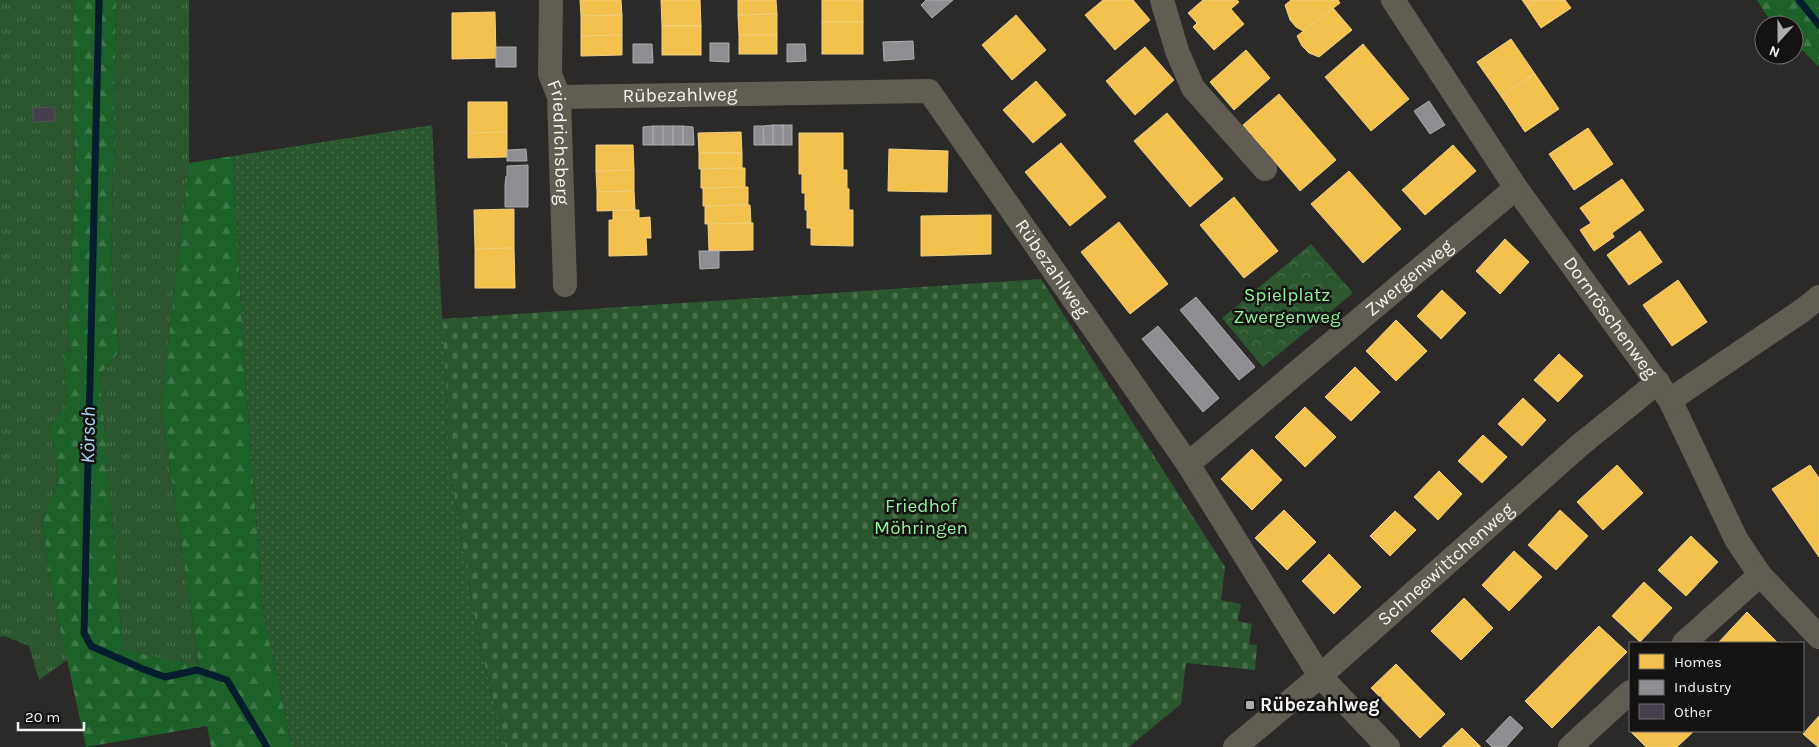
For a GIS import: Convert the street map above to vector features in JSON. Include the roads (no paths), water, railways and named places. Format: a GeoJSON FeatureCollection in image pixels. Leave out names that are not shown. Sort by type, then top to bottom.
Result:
{"type":"FeatureCollection","features":[{"type":"Feature","properties":{"kind":"street","name":"Friedrichsberg"},"geometry":{"type":"LineString","coordinates":[[551,0],[550,74],[559,97],[565,285]]}},
{"type":"Feature","properties":{"kind":"street"},"geometry":{"type":"LineString","coordinates":[[1162,0],[1177,51],[1193,88],[1265,169]]}},
{"type":"Feature","properties":{"kind":"street","name":"Dornröschenweg"},"geometry":{"type":"LineString","coordinates":[[1393,0],[1516,188],[1664,391],[1736,539],[1760,574],[1819,637]]}},
{"type":"Feature","properties":{"kind":"street","name":"Rübezahlweg"},"geometry":{"type":"LineString","coordinates":[[559,97],[929,91],[1188,464],[1320,676],[1388,747]]}},
{"type":"Feature","properties":{"kind":"street","name":"Zwergenweg"},"geometry":{"type":"LineString","coordinates":[[1188,464],[1516,188]]}},
{"type":"Feature","properties":{"kind":"street","name":"Schneewittchenweg"},"geometry":{"type":"LineString","coordinates":[[1235,747],[1320,676],[1580,445],[1664,391],[1795,316],[1819,297]]}},
{"type":"Feature","properties":{"kind":"street"},"geometry":{"type":"LineString","coordinates":[[1685,642],[1760,574]]}},
{"type":"Feature","properties":{"kind":"street"},"geometry":{"type":"LineString","coordinates":[[1570,747],[1629,693]]}},
{"type":"Feature","properties":{"kind":"waterway","name":"Körsch"},"geometry":{"type":"LineString","coordinates":[[99,0],[84,633],[91,646],[165,677],[197,670],[227,680],[267,747]]}},
{"type":"Feature","properties":{"kind":"waterway"},"geometry":{"type":"LineString","coordinates":[[1799,0],[1819,25]]}},
{"type":"Feature","properties":{"kind":"place","name":"Rübezahlweg"},"geometry":{"type":"Point","coordinates":[1250,705]}},
{"type":"Feature","properties":{"kind":"park label","name":"Spielplatz Zwergenweg"},"geometry":{"type":"Point","coordinates":[1287,306]}},
{"type":"Feature","properties":{"kind":"park label","name":"Friedhof Möhringen"},"geometry":{"type":"Point","coordinates":[921,517]}}]}
